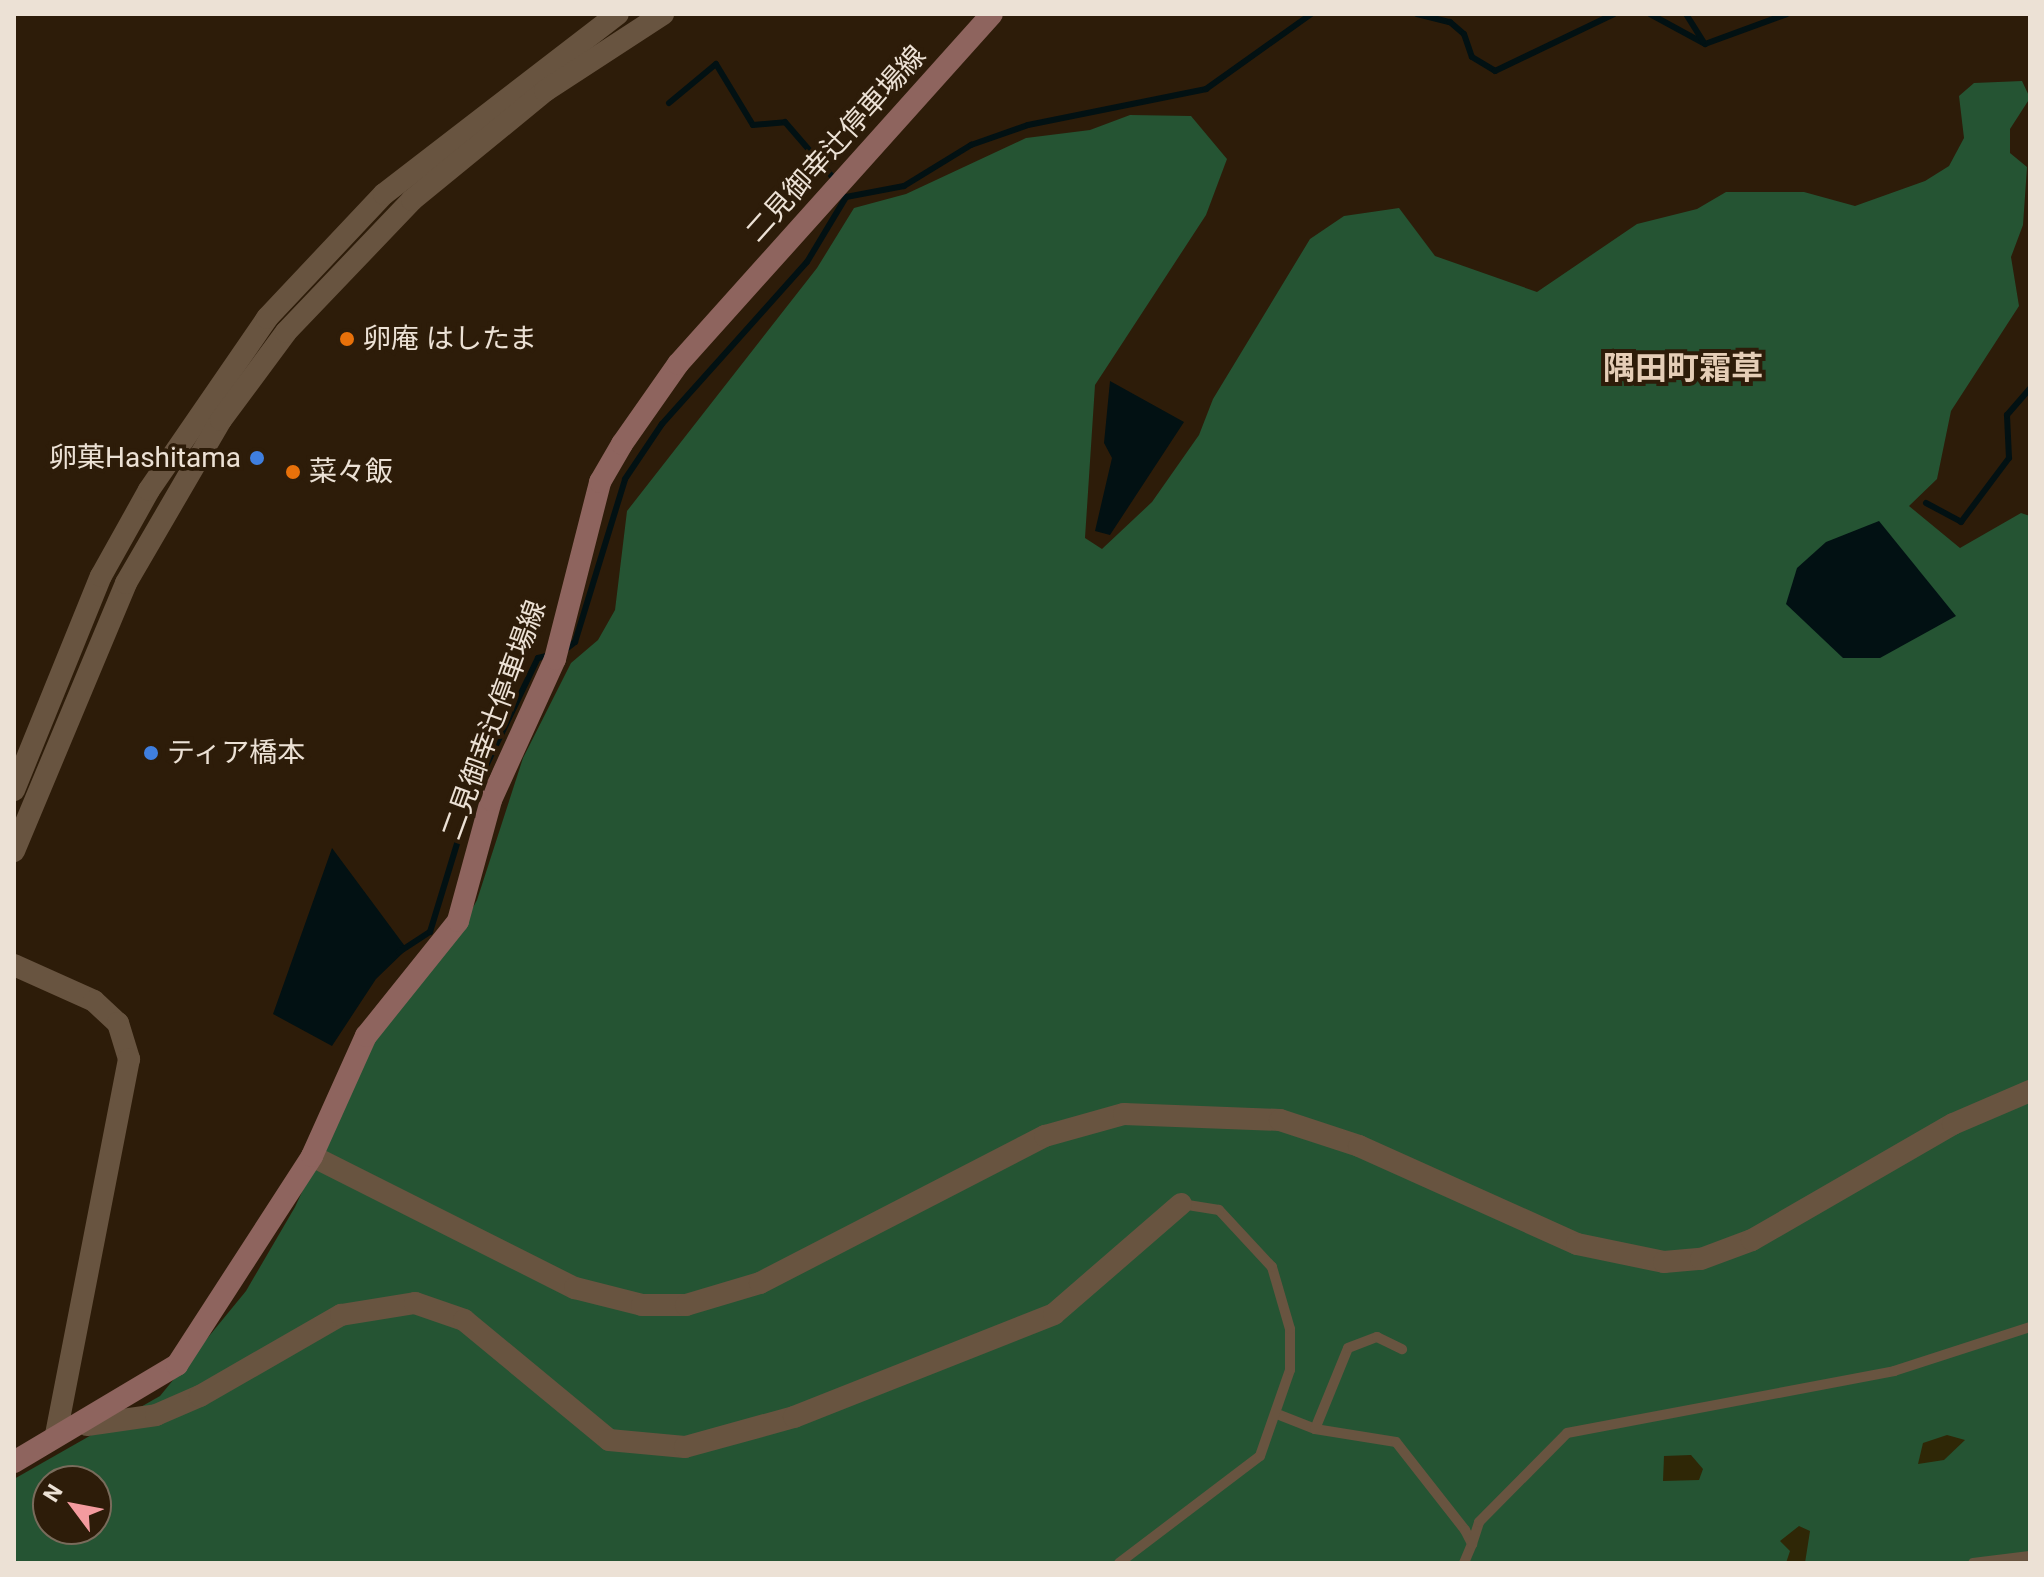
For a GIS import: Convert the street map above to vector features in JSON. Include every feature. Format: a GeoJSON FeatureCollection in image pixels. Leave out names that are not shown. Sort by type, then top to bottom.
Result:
{"type":"FeatureCollection","features":[{"type":"Feature","properties":{"kind":"main road","name":"二見御幸辻停車場線"},"geometry":{"type":"LineString","coordinates":[[14,1462],[56,1436],[87,1425],[177,1365],[312,1156],[366,1036],[458,921],[491,800],[555,659],[600,482],[678,364],[992,14]]}},
{"type":"Feature","properties":{"kind":"street"},"geometry":{"type":"LineString","coordinates":[[14,790],[101,576],[149,490],[267,318],[384,194],[618,14]]}},
{"type":"Feature","properties":{"kind":"street"},"geometry":{"type":"LineString","coordinates":[[14,851],[126,583],[221,420],[286,332],[447,170],[545,91],[663,14]]}},
{"type":"Feature","properties":{"kind":"street"},"geometry":{"type":"LineString","coordinates":[[14,965],[94,1001],[118,1023],[129,1059],[56,1436]]}},
{"type":"Feature","properties":{"kind":"street"},"geometry":{"type":"LineString","coordinates":[[312,1156],[575,1288],[642,1305],[686,1305],[760,1283],[1045,1136],[1124,1114],[1280,1120],[1359,1146],[1577,1244],[1664,1262],[1701,1259],[1752,1240],[1953,1124],[2030,1091]]}},
{"type":"Feature","properties":{"kind":"street"},"geometry":{"type":"LineString","coordinates":[[87,1425],[156,1415],[200,1396],[341,1315],[415,1303],[464,1320],[609,1440],[685,1447],[794,1417],[1054,1314],[1181,1204]]}},
{"type":"Feature","properties":{"kind":"lane"},"geometry":{"type":"LineString","coordinates":[[1119,1563],[1260,1456],[1277,1414],[1292,1349],[1272,1267],[1219,1210],[1181,1204]]}},
{"type":"Feature","properties":{"kind":"lane"},"geometry":{"type":"LineString","coordinates":[[1464,1563],[1479,1522],[1567,1433],[1894,1371],[2030,1327]]}},
{"type":"Feature","properties":{"kind":"lane"},"geometry":{"type":"LineString","coordinates":[[1315,1429],[1348,1348],[1377,1337],[1402,1349]]}},
{"type":"Feature","properties":{"kind":"lane"},"geometry":{"type":"LineString","coordinates":[[1277,1414],[1315,1429],[1396,1442],[1472,1544]]}},
{"type":"Feature","properties":{"kind":"lane"},"geometry":{"type":"LineString","coordinates":[[1973,1563],[2030,1556]]}},
{"type":"Feature","properties":{"kind":"green space"},"geometry":{"type":"Polygon","coordinates":[[[2022,81],[2030,98],[2010,129],[2010,153],[2027,167],[2023,225],[2011,257],[2019,306],[1951,411],[1937,479],[1909,506],[1960,548],[2021,513],[2030,516],[2030,1563],[14,1563],[14,1479],[32,1469],[32,1545],[112,1545],[112,1465],[39,1465],[160,1396],[246,1291],[295,1207],[378,1028],[458,935],[477,900],[523,758],[571,663],[598,640],[615,610],[627,511],[817,268],[854,208],[906,194],[1026,138],[1090,130],[1130,115],[1191,116],[1227,159],[1206,215],[1095,385],[1085,538],[1102,549],[1152,502],[1199,435],[1213,399],[1310,239],[1344,216],[1399,208],[1435,256],[1537,292],[1637,224],[1697,209],[1726,192],[1804,192],[1855,206],[1925,181],[1949,166],[1964,138],[1959,96],[1974,83],[2022,81]]]}},
{"type":"Feature","properties":{"kind":"sand"},"geometry":{"type":"Polygon","coordinates":[[[1947,1435],[1965,1440],[1944,1460],[1918,1464],[1923,1443],[1947,1435]]]}},
{"type":"Feature","properties":{"kind":"sand"},"geometry":{"type":"Polygon","coordinates":[[[1691,1455],[1703,1469],[1699,1480],[1663,1481],[1664,1456],[1691,1455]]]}},
{"type":"Feature","properties":{"kind":"sand"},"geometry":{"type":"Polygon","coordinates":[[[1799,1526],[1810,1531],[1805,1563],[1786,1563],[1790,1551],[1780,1541],[1799,1526]]]}},
{"type":"Feature","properties":{"kind":"shaded area"},"geometry":{"type":"Polygon","coordinates":[[[1110,381],[1184,422],[1110,535],[1095,531],[1112,458],[1104,443],[1110,381]]]}},
{"type":"Feature","properties":{"kind":"shaded area"},"geometry":{"type":"Polygon","coordinates":[[[1879,521],[1956,616],[1880,658],[1843,658],[1786,604],[1797,568],[1826,542],[1879,521]]]}},
{"type":"Feature","properties":{"kind":"shaded area"},"geometry":{"type":"Polygon","coordinates":[[[332,848],[407,949],[376,979],[332,1046],[273,1014],[332,848]]]}},
{"type":"Feature","properties":{"kind":"waterway"},"geometry":{"type":"LineString","coordinates":[[565,650],[575,642],[625,479],[662,424],[807,262],[846,197],[904,186],[971,145],[1028,125],[1206,89],[1311,14]]}},
{"type":"Feature","properties":{"kind":"waterway"},"geometry":{"type":"LineString","coordinates":[[1417,14],[1450,22],[1464,34],[1472,57],[1495,71],[1614,14]]}},
{"type":"Feature","properties":{"kind":"waterway"},"geometry":{"type":"LineString","coordinates":[[1650,14],[1705,44],[1787,14]]}},
{"type":"Feature","properties":{"kind":"waterway"},"geometry":{"type":"LineString","coordinates":[[1686,14],[1703,41]]}},
{"type":"Feature","properties":{"kind":"waterway"},"geometry":{"type":"LineString","coordinates":[[669,103],[716,64],[753,125],[785,122],[835,180]]}},
{"type":"Feature","properties":{"kind":"waterway"},"geometry":{"type":"LineString","coordinates":[[1926,503],[1961,522],[2009,458],[2007,415],[2030,389]]}},
{"type":"Feature","properties":{"kind":"waterway"},"geometry":{"type":"LineString","coordinates":[[399,952],[430,932],[472,795],[538,658],[550,655]]}},
{"type":"Feature","properties":{"kind":"place","name":"卵庵 はしたま"},"geometry":{"type":"Point","coordinates":[347,339]}},
{"type":"Feature","properties":{"kind":"place","name":"卵菓Hashitama"},"geometry":{"type":"Point","coordinates":[257,458]}},
{"type":"Feature","properties":{"kind":"place","name":"菜々飯"},"geometry":{"type":"Point","coordinates":[293,472]}},
{"type":"Feature","properties":{"kind":"place","name":"ティア橋本"},"geometry":{"type":"Point","coordinates":[151,753]}},
{"type":"Feature","properties":{"kind":"district","name":"隅田町霜草"},"geometry":{"type":"Point","coordinates":[1683,368]}}]}
